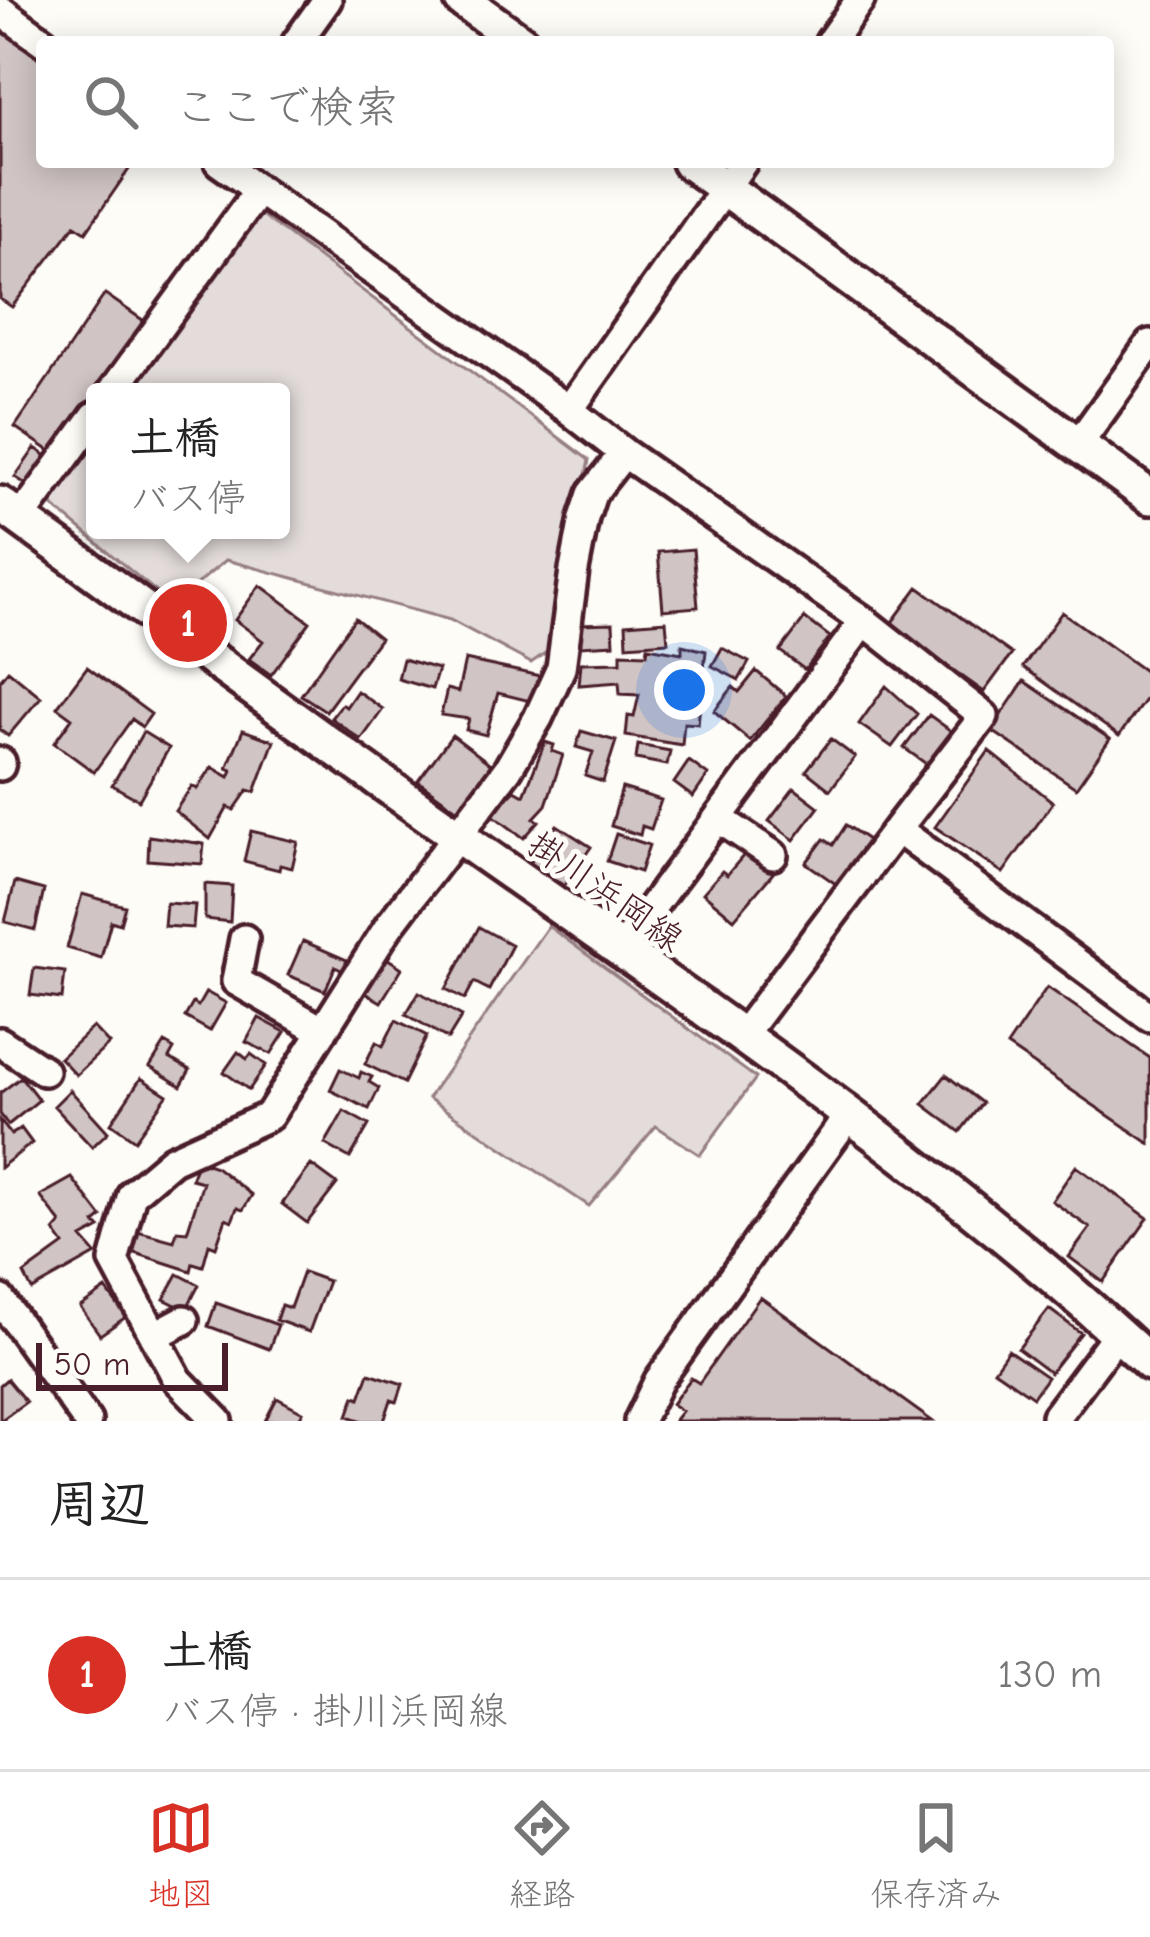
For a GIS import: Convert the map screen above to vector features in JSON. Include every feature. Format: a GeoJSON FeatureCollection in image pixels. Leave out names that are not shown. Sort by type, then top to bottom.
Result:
{"type":"FeatureCollection","features":[{"type":"Feature","properties":{"kind":"main road"},"geometry":{"type":"LineString","coordinates":[[463,0],[513,36]]}},
{"type":"Feature","properties":{"kind":"main road"},"geometry":{"type":"LineString","coordinates":[[734,175],[1077,446],[1150,497]]}},
{"type":"Feature","properties":{"kind":"main road","name":"掛川浜岡線"},"geometry":{"type":"LineString","coordinates":[[10,511],[849,1115],[1025,1250],[1150,1363]]}},
{"type":"Feature","properties":{"kind":"street"},"geometry":{"type":"LineString","coordinates":[[301,36],[328,0]]}},
{"type":"Feature","properties":{"kind":"street"},"geometry":{"type":"LineString","coordinates":[[834,36],[860,0]]}},
{"type":"Feature","properties":{"kind":"street"},"geometry":{"type":"LineString","coordinates":[[0,10],[36,36]]}},
{"type":"Feature","properties":{"kind":"street"},"geometry":{"type":"LineString","coordinates":[[228,168],[864,621],[984,716],[741,1037]]}},
{"type":"Feature","properties":{"kind":"street"},"geometry":{"type":"LineString","coordinates":[[569,410],[734,175]]}},
{"type":"Feature","properties":{"kind":"street"},"geometry":{"type":"LineString","coordinates":[[119,383],[259,190]]}},
{"type":"Feature","properties":{"kind":"street"},"geometry":{"type":"LineString","coordinates":[[1077,446],[1150,344]]}},
{"type":"Feature","properties":{"kind":"street"},"geometry":{"type":"LineString","coordinates":[[10,511],[86,426]]}},
{"type":"Feature","properties":{"kind":"street"},"geometry":{"type":"LineString","coordinates":[[218,1421],[178,1380],[114,1261],[132,1194],[172,1160],[269,1116],[389,926],[508,769],[561,668],[584,518],[592,494],[624,453]]}},
{"type":"Feature","properties":{"kind":"street"},"geometry":{"type":"LineString","coordinates":[[620,950],[864,621]]}},
{"type":"Feature","properties":{"kind":"street"},"geometry":{"type":"LineString","coordinates":[[718,818],[773,855]]}},
{"type":"Feature","properties":{"kind":"street"},"geometry":{"type":"LineString","coordinates":[[897,830],[1150,1017]]}},
{"type":"Feature","properties":{"kind":"street"},"geometry":{"type":"LineString","coordinates":[[244,939],[236,981],[323,1030]]}},
{"type":"Feature","properties":{"kind":"street"},"geometry":{"type":"LineString","coordinates":[[0,1042],[44,1071]]}},
{"type":"Feature","properties":{"kind":"street"},"geometry":{"type":"LineString","coordinates":[[639,1421],[659,1380],[849,1115]]}},
{"type":"Feature","properties":{"kind":"street"},"geometry":{"type":"LineString","coordinates":[[0,1299],[86,1421]]}},
{"type":"Feature","properties":{"kind":"street"},"geometry":{"type":"LineString","coordinates":[[154,1336],[184,1320]]}},
{"type":"Feature","properties":{"kind":"street"},"geometry":{"type":"LineString","coordinates":[[1056,1416],[1118,1333]]}},
{"type":"Feature","properties":{"kind":"shaded area"},"geometry":{"type":"Polygon","coordinates":[[[255,210],[589,460],[552,648],[531,663],[450,620],[226,560],[172,605],[92,539],[290,539],[290,383],[129,383],[255,210]]]}},
{"type":"Feature","properties":{"kind":"shaded area"},"geometry":{"type":"Polygon","coordinates":[[[86,441],[86,534],[44,499],[86,441]]]}},
{"type":"Feature","properties":{"kind":"shaded area"},"geometry":{"type":"Polygon","coordinates":[[[548,926],[756,1078],[700,1155],[656,1126],[589,1206],[428,1098],[548,926]]]}},
{"type":"Feature","properties":{"kind":"building"},"geometry":{"type":"Polygon","coordinates":[[[0,29],[36,54],[36,168],[130,168],[86,232],[75,225],[12,307],[0,299],[0,29]]]}},
{"type":"Feature","properties":{"kind":"building"},"geometry":{"type":"Polygon","coordinates":[[[105,294],[147,323],[107,383],[86,383],[86,414],[57,456],[15,427],[105,294]]]}},
{"type":"Feature","properties":{"kind":"building"},"geometry":{"type":"Polygon","coordinates":[[[35,448],[51,459],[32,488],[15,477],[35,448]]]}},
{"type":"Feature","properties":{"kind":"building"},"geometry":{"type":"Polygon","coordinates":[[[693,549],[698,607],[663,610],[658,552],[693,549]]]}},
{"type":"Feature","properties":{"kind":"building"},"geometry":{"type":"Polygon","coordinates":[[[260,585],[310,622],[271,675],[249,659],[263,641],[235,620],[260,585]]]}},
{"type":"Feature","properties":{"kind":"building"},"geometry":{"type":"Polygon","coordinates":[[[918,587],[1012,654],[984,692],[890,625],[918,587]]]}},
{"type":"Feature","properties":{"kind":"building"},"geometry":{"type":"Polygon","coordinates":[[[1062,612],[1150,675],[1150,693],[1119,736],[1023,667],[1062,612]]]}},
{"type":"Feature","properties":{"kind":"building"},"geometry":{"type":"Polygon","coordinates":[[[355,618],[380,638],[326,711],[301,695],[355,618]]]}},
{"type":"Feature","properties":{"kind":"building"},"geometry":{"type":"Polygon","coordinates":[[[805,618],[830,637],[805,670],[780,651],[805,618]]]}},
{"type":"Feature","properties":{"kind":"building"},"geometry":{"type":"Polygon","coordinates":[[[666,621],[668,642],[627,645],[626,624],[666,621]]]}},
{"type":"Feature","properties":{"kind":"building"},"geometry":{"type":"Polygon","coordinates":[[[613,623],[614,644],[580,646],[579,624],[613,623]]]}},
{"type":"Feature","properties":{"kind":"building"},"geometry":{"type":"Polygon","coordinates":[[[682,645],[706,651],[698,724],[684,723],[682,745],[626,736],[628,716],[634,717],[639,695],[620,694],[619,682],[579,685],[581,663],[621,662],[621,653],[647,654],[648,647],[682,653],[682,645]]]}},
{"type":"Feature","properties":{"kind":"building"},"geometry":{"type":"Polygon","coordinates":[[[722,648],[749,662],[739,680],[712,666],[722,648]]]}},
{"type":"Feature","properties":{"kind":"building"},"geometry":{"type":"Polygon","coordinates":[[[403,659],[438,669],[432,689],[398,679],[403,659]]]}},
{"type":"Feature","properties":{"kind":"building"},"geometry":{"type":"Polygon","coordinates":[[[465,660],[540,676],[534,702],[498,693],[486,735],[466,730],[469,719],[441,715],[447,689],[458,692],[465,660]]]}},
{"type":"Feature","properties":{"kind":"building"},"geometry":{"type":"Polygon","coordinates":[[[87,667],[151,714],[142,727],[132,719],[94,772],[54,743],[72,718],[57,707],[87,667]]]}},
{"type":"Feature","properties":{"kind":"building"},"geometry":{"type":"Polygon","coordinates":[[[8,670],[41,697],[8,736],[0,730],[0,680],[8,670]]]}},
{"type":"Feature","properties":{"kind":"building"},"geometry":{"type":"Polygon","coordinates":[[[756,671],[786,696],[750,741],[714,711],[733,687],[739,692],[756,671]]]}},
{"type":"Feature","properties":{"kind":"building"},"geometry":{"type":"Polygon","coordinates":[[[1024,681],[1110,739],[1076,788],[991,730],[1024,681]]]}},
{"type":"Feature","properties":{"kind":"building"},"geometry":{"type":"Polygon","coordinates":[[[886,686],[917,714],[892,747],[859,724],[886,686]]]}},
{"type":"Feature","properties":{"kind":"building"},"geometry":{"type":"Polygon","coordinates":[[[357,691],[383,709],[361,740],[331,718],[357,691]]]}},
{"type":"Feature","properties":{"kind":"building"},"geometry":{"type":"Polygon","coordinates":[[[929,715],[954,733],[929,766],[904,748],[929,715]]]}},
{"type":"Feature","properties":{"kind":"building"},"geometry":{"type":"Polygon","coordinates":[[[243,730],[274,741],[255,792],[248,790],[234,810],[228,807],[210,839],[175,811],[212,767],[229,777],[232,770],[227,768],[243,730]]]}},
{"type":"Feature","properties":{"kind":"building"},"geometry":{"type":"Polygon","coordinates":[[[581,731],[616,741],[603,782],[585,776],[593,752],[576,747],[581,731]]]}},
{"type":"Feature","properties":{"kind":"building"},"geometry":{"type":"Polygon","coordinates":[[[143,732],[169,748],[139,800],[112,785],[143,732]]]}},
{"type":"Feature","properties":{"kind":"building"},"geometry":{"type":"Polygon","coordinates":[[[452,735],[493,766],[459,811],[418,781],[452,735]]]}},
{"type":"Feature","properties":{"kind":"building"},"geometry":{"type":"Polygon","coordinates":[[[831,739],[855,757],[830,790],[806,771],[831,739]]]}},
{"type":"Feature","properties":{"kind":"building"},"geometry":{"type":"Polygon","coordinates":[[[545,742],[563,755],[546,805],[534,818],[539,821],[524,838],[490,813],[507,789],[524,795],[545,742]]]}},
{"type":"Feature","properties":{"kind":"building"},"geometry":{"type":"Polygon","coordinates":[[[638,745],[670,751],[667,765],[636,759],[638,745]]]}},
{"type":"Feature","properties":{"kind":"building"},"geometry":{"type":"Polygon","coordinates":[[[989,751],[1053,802],[1003,873],[935,827],[989,751]]]}},
{"type":"Feature","properties":{"kind":"building"},"geometry":{"type":"Polygon","coordinates":[[[689,761],[708,775],[693,797],[674,783],[689,761]]]}},
{"type":"Feature","properties":{"kind":"building"},"geometry":{"type":"Polygon","coordinates":[[[622,788],[661,800],[651,829],[642,826],[640,835],[611,826],[622,788]]]}},
{"type":"Feature","properties":{"kind":"building"},"geometry":{"type":"Polygon","coordinates":[[[794,788],[819,807],[794,840],[769,821],[794,788]]]}},
{"type":"Feature","properties":{"kind":"building"},"geometry":{"type":"Polygon","coordinates":[[[557,825],[591,847],[564,886],[530,863],[557,825]]]}},
{"type":"Feature","properties":{"kind":"building"},"geometry":{"type":"Polygon","coordinates":[[[846,825],[871,842],[840,887],[806,863],[824,839],[833,845],[846,825]]]}},
{"type":"Feature","properties":{"kind":"building"},"geometry":{"type":"Polygon","coordinates":[[[251,831],[298,842],[292,868],[280,865],[279,870],[244,861],[251,831]]]}},
{"type":"Feature","properties":{"kind":"building"},"geometry":{"type":"Polygon","coordinates":[[[616,834],[649,845],[640,872],[607,861],[616,834]]]}},
{"type":"Feature","properties":{"kind":"building"},"geometry":{"type":"Polygon","coordinates":[[[149,836],[204,844],[202,864],[148,860],[149,836]]]}},
{"type":"Feature","properties":{"kind":"building"},"geometry":{"type":"Polygon","coordinates":[[[748,850],[774,872],[734,919],[703,893],[748,850]]]}},
{"type":"Feature","properties":{"kind":"building"},"geometry":{"type":"Polygon","coordinates":[[[15,882],[44,890],[35,930],[5,922],[15,882]]]}},
{"type":"Feature","properties":{"kind":"building"},"geometry":{"type":"Polygon","coordinates":[[[205,884],[232,886],[230,922],[205,919],[205,884]]]}},
{"type":"Feature","properties":{"kind":"building"},"geometry":{"type":"Polygon","coordinates":[[[82,894],[125,906],[120,924],[111,921],[101,958],[67,948],[82,894]]]}},
{"type":"Feature","properties":{"kind":"building"},"geometry":{"type":"Polygon","coordinates":[[[166,903],[195,905],[193,928],[164,926],[166,903]]]}},
{"type":"Feature","properties":{"kind":"building"},"geometry":{"type":"Polygon","coordinates":[[[479,927],[512,945],[489,990],[474,982],[465,999],[446,989],[479,927]]]}},
{"type":"Feature","properties":{"kind":"building"},"geometry":{"type":"Polygon","coordinates":[[[303,941],[347,960],[343,971],[335,967],[325,991],[288,975],[303,941]]]}},
{"type":"Feature","properties":{"kind":"building"},"geometry":{"type":"Polygon","coordinates":[[[385,957],[402,968],[381,1002],[364,992],[385,957]]]}},
{"type":"Feature","properties":{"kind":"building"},"geometry":{"type":"Polygon","coordinates":[[[34,968],[65,972],[62,999],[30,995],[34,968]]]}},
{"type":"Feature","properties":{"kind":"building"},"geometry":{"type":"Polygon","coordinates":[[[1047,987],[1150,1058],[1150,1144],[1007,1046],[1047,987]]]}},
{"type":"Feature","properties":{"kind":"building"},"geometry":{"type":"Polygon","coordinates":[[[206,992],[226,1003],[210,1031],[185,1017],[206,992]]]}},
{"type":"Feature","properties":{"kind":"building"},"geometry":{"type":"Polygon","coordinates":[[[419,992],[462,1016],[448,1039],[406,1014],[419,992]]]}},
{"type":"Feature","properties":{"kind":"building"},"geometry":{"type":"Polygon","coordinates":[[[259,1018],[285,1032],[271,1054],[246,1042],[259,1018]]]}},
{"type":"Feature","properties":{"kind":"building"},"geometry":{"type":"Polygon","coordinates":[[[396,1020],[427,1036],[404,1083],[365,1064],[376,1042],[383,1046],[396,1020]]]}},
{"type":"Feature","properties":{"kind":"building"},"geometry":{"type":"Polygon","coordinates":[[[93,1027],[109,1044],[76,1075],[60,1058],[93,1027]]]}},
{"type":"Feature","properties":{"kind":"building"},"geometry":{"type":"Polygon","coordinates":[[[165,1043],[174,1049],[169,1058],[190,1070],[181,1086],[150,1067],[165,1043]]]}},
{"type":"Feature","properties":{"kind":"building"},"geometry":{"type":"Polygon","coordinates":[[[238,1052],[247,1059],[251,1054],[266,1065],[249,1090],[224,1072],[238,1052]]]}},
{"type":"Feature","properties":{"kind":"building"},"geometry":{"type":"Polygon","coordinates":[[[340,1069],[359,1078],[361,1072],[372,1077],[369,1082],[379,1088],[369,1109],[330,1090],[340,1069]]]}},
{"type":"Feature","properties":{"kind":"building"},"geometry":{"type":"Polygon","coordinates":[[[946,1075],[982,1103],[960,1132],[923,1104],[946,1075]]]}},
{"type":"Feature","properties":{"kind":"building"},"geometry":{"type":"Polygon","coordinates":[[[21,1077],[39,1100],[8,1125],[0,1114],[0,1093],[21,1077]]]}},
{"type":"Feature","properties":{"kind":"building"},"geometry":{"type":"Polygon","coordinates":[[[141,1078],[167,1095],[135,1140],[111,1123],[141,1078]]]}},
{"type":"Feature","properties":{"kind":"building"},"geometry":{"type":"Polygon","coordinates":[[[70,1090],[108,1132],[92,1147],[54,1106],[70,1090]]]}},
{"type":"Feature","properties":{"kind":"building"},"geometry":{"type":"Polygon","coordinates":[[[344,1111],[369,1125],[350,1158],[325,1144],[344,1111]]]}},
{"type":"Feature","properties":{"kind":"building"},"geometry":{"type":"Polygon","coordinates":[[[0,1120],[11,1135],[21,1128],[32,1143],[0,1168],[0,1120]]]}},
{"type":"Feature","properties":{"kind":"building"},"geometry":{"type":"Polygon","coordinates":[[[198,1161],[216,1167],[252,1195],[243,1210],[237,1208],[232,1221],[226,1218],[216,1247],[209,1244],[203,1266],[193,1263],[191,1271],[129,1251],[134,1230],[174,1241],[177,1231],[187,1232],[203,1182],[191,1179],[198,1161]]]}},
{"type":"Feature","properties":{"kind":"building"},"geometry":{"type":"Polygon","coordinates":[[[311,1165],[337,1184],[307,1223],[282,1204],[311,1165]]]}},
{"type":"Feature","properties":{"kind":"building"},"geometry":{"type":"Polygon","coordinates":[[[1076,1166],[1148,1218],[1103,1282],[1069,1257],[1090,1228],[1052,1201],[1076,1166]]]}},
{"type":"Feature","properties":{"kind":"building"},"geometry":{"type":"Polygon","coordinates":[[[72,1178],[102,1217],[95,1223],[100,1228],[82,1238],[96,1254],[32,1290],[24,1274],[64,1245],[54,1231],[61,1223],[40,1196],[72,1178]]]}},
{"type":"Feature","properties":{"kind":"building"},"geometry":{"type":"Polygon","coordinates":[[[303,1272],[328,1281],[309,1332],[276,1320],[281,1305],[290,1308],[303,1272]]]}},
{"type":"Feature","properties":{"kind":"building"},"geometry":{"type":"Polygon","coordinates":[[[178,1274],[199,1285],[186,1310],[164,1299],[178,1274]]]}},
{"type":"Feature","properties":{"kind":"building"},"geometry":{"type":"Polygon","coordinates":[[[106,1289],[126,1317],[100,1335],[80,1307],[106,1289]]]}},
{"type":"Feature","properties":{"kind":"building"},"geometry":{"type":"Polygon","coordinates":[[[760,1297],[932,1421],[674,1421],[682,1411],[672,1404],[691,1378],[699,1383],[760,1297]]]}},
{"type":"Feature","properties":{"kind":"building"},"geometry":{"type":"Polygon","coordinates":[[[216,1303],[278,1325],[269,1349],[208,1326],[216,1303]]]}},
{"type":"Feature","properties":{"kind":"building"},"geometry":{"type":"Polygon","coordinates":[[[1049,1309],[1081,1333],[1050,1373],[1018,1349],[1049,1309]]]}},
{"type":"Feature","properties":{"kind":"building"},"geometry":{"type":"Polygon","coordinates":[[[1008,1350],[1047,1377],[1033,1397],[994,1370],[1008,1350]]]}},
{"type":"Feature","properties":{"kind":"building"},"geometry":{"type":"Polygon","coordinates":[[[369,1373],[403,1384],[384,1421],[348,1416],[369,1373]]]}},
{"type":"Feature","properties":{"kind":"building"},"geometry":{"type":"Polygon","coordinates":[[[7,1379],[26,1402],[0,1421],[0,1385],[7,1379]]]}},
{"type":"Feature","properties":{"kind":"building"},"geometry":{"type":"Polygon","coordinates":[[[277,1398],[303,1412],[298,1421],[265,1421],[277,1398]]]}},
{"type":"Feature","properties":{"kind":"place","name":"土橋"},"geometry":{"type":"Point","coordinates":[188,623]}}]}
